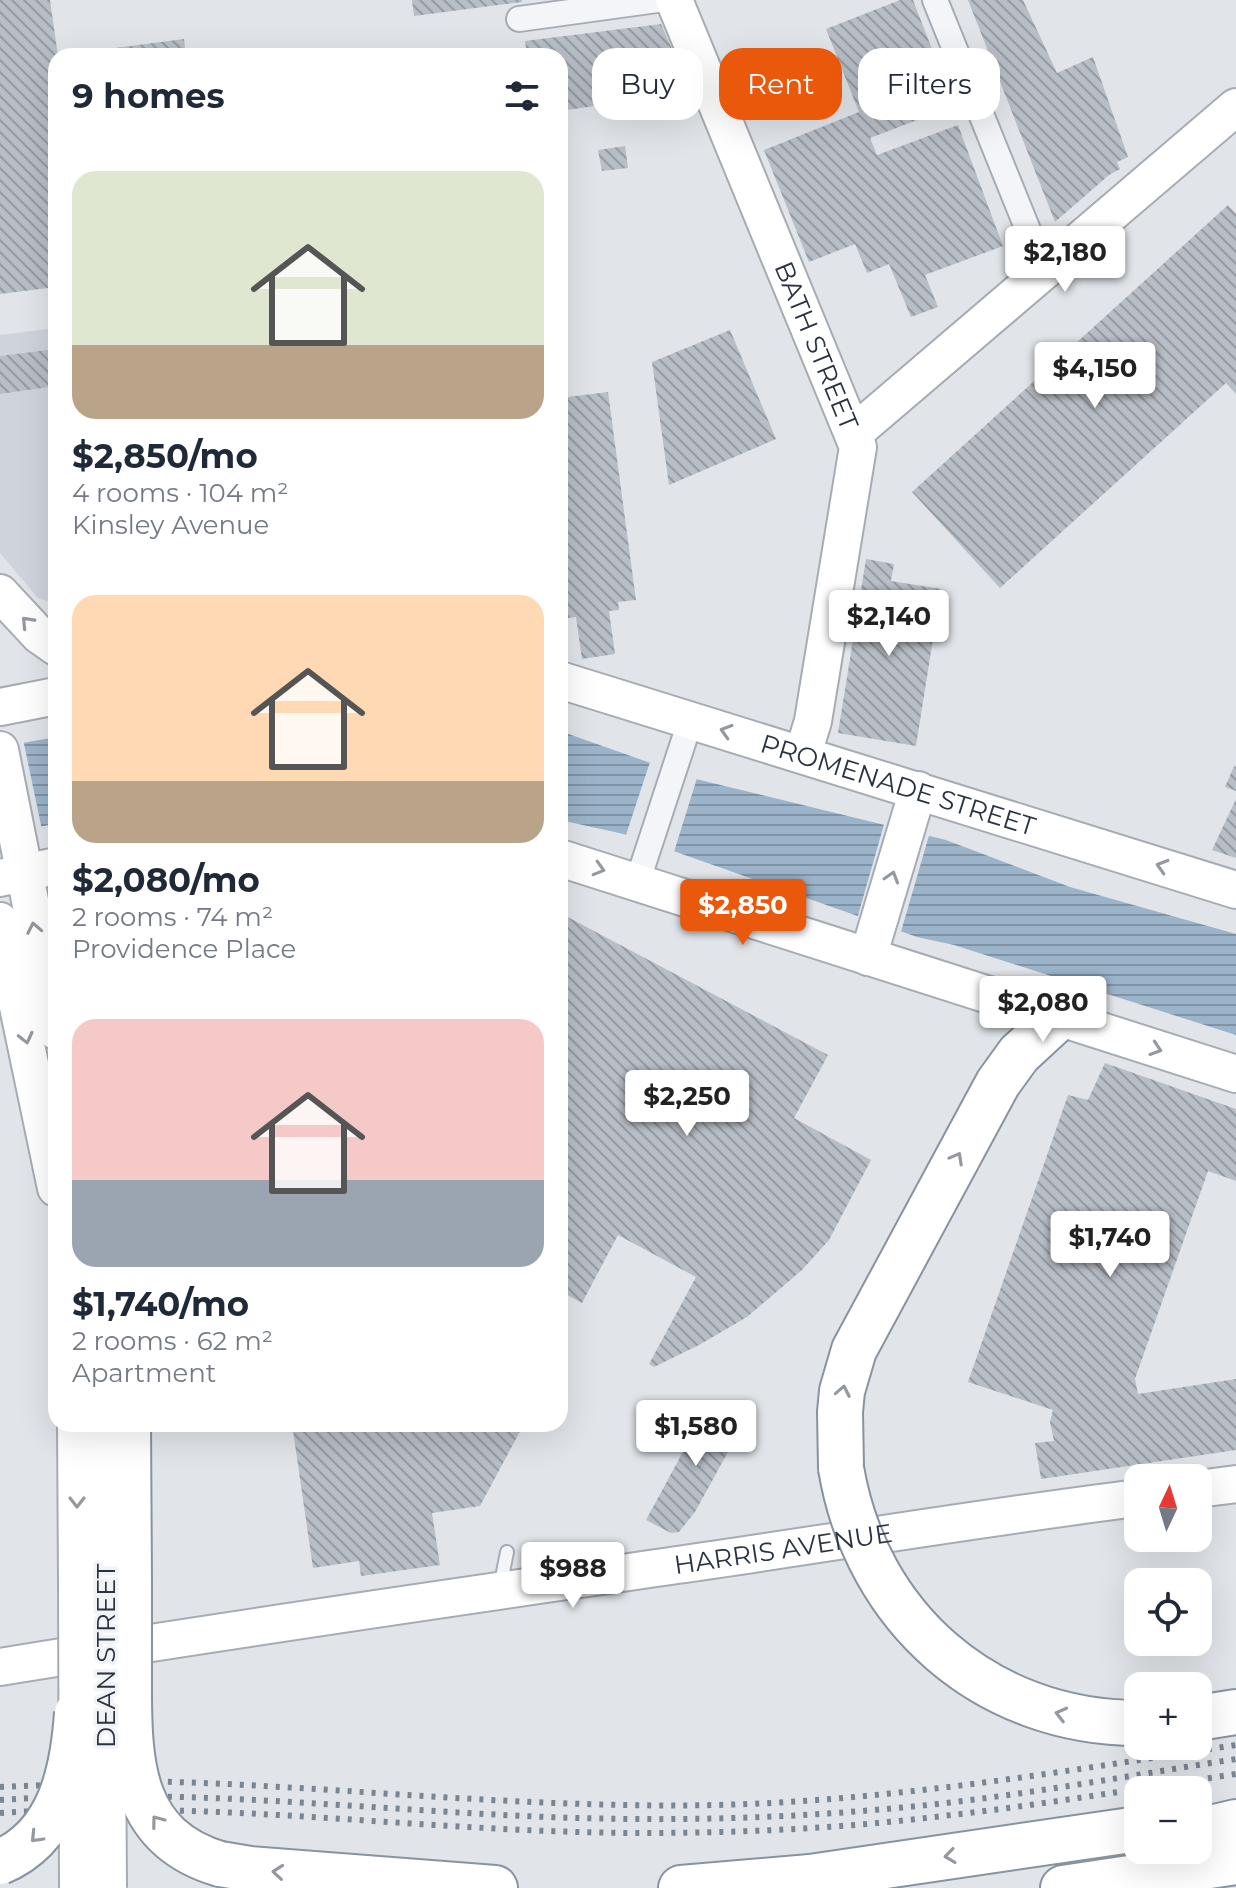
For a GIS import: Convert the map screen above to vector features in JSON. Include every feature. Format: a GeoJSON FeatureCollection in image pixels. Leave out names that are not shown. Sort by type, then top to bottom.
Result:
{"type":"FeatureCollection","features":[{"type":"Feature","properties":{"kind":"highway"},"geometry":{"type":"LineString","coordinates":[[1058,1018],[1019,1054],[998,1083],[864,1330],[842,1391],[838,1432],[841,1468],[852,1519],[874,1568],[899,1608],[938,1649],[981,1681],[1029,1704],[1078,1718],[1124,1722]]}},
{"type":"Feature","properties":{"kind":"highway"},"geometry":{"type":"LineString","coordinates":[[127,1432],[104,1583],[130,1735],[131,1762],[136,1784],[151,1813],[188,1852],[220,1864],[495,1888]]}},
{"type":"Feature","properties":{"kind":"highway"},"geometry":{"type":"LineString","coordinates":[[1212,1716],[1236,1712]]}},
{"type":"Feature","properties":{"kind":"highway"},"geometry":{"type":"LineString","coordinates":[[0,1862],[25,1848],[52,1817],[71,1766],[77,1713]]}},
{"type":"Feature","properties":{"kind":"highway"},"geometry":{"type":"LineString","coordinates":[[1212,1821],[1236,1820]]}},
{"type":"Feature","properties":{"kind":"highway"},"geometry":{"type":"LineString","coordinates":[[1212,1827],[1236,1820]]}},
{"type":"Feature","properties":{"kind":"highway"},"geometry":{"type":"LineString","coordinates":[[681,1888],[810,1877],[1124,1831]]}},
{"type":"Feature","properties":{"kind":"highway"},"geometry":{"type":"LineString","coordinates":[[947,1888],[1124,1848]]}},
{"type":"Feature","properties":{"kind":"highway"},"geometry":{"type":"LineString","coordinates":[[1063,1888],[1236,1862]]}},
{"type":"Feature","properties":{"kind":"main road","name":"BATH STREET"},"geometry":{"type":"LineString","coordinates":[[674,0],[858,447],[813,721],[803,754]]}},
{"type":"Feature","properties":{"kind":"main road"},"geometry":{"type":"LineString","coordinates":[[853,434],[1236,107]]}},
{"type":"Feature","properties":{"kind":"main road"},"geometry":{"type":"LineString","coordinates":[[0,593],[48,641]]}},
{"type":"Feature","properties":{"kind":"main road","name":"PROMENADE STREET"},"geometry":{"type":"LineString","coordinates":[[568,682],[803,754],[913,806],[1236,890]]}},
{"type":"Feature","properties":{"kind":"main road"},"geometry":{"type":"LineString","coordinates":[[0,707],[48,698]]}},
{"type":"Feature","properties":{"kind":"main road"},"geometry":{"type":"LineString","coordinates":[[0,750],[48,988]]}},
{"type":"Feature","properties":{"kind":"main road"},"geometry":{"type":"LineString","coordinates":[[872,945],[913,806]]}},
{"type":"Feature","properties":{"kind":"main road"},"geometry":{"type":"LineString","coordinates":[[568,860],[872,945],[1058,1018],[1236,1074]]}},
{"type":"Feature","properties":{"kind":"main road"},"geometry":{"type":"LineString","coordinates":[[0,921],[4,960],[34,1074],[48,1151]]}},
{"type":"Feature","properties":{"kind":"main road","name":"DEAN STREET"},"geometry":{"type":"LineString","coordinates":[[77,1432],[104,1583],[77,1713],[78,1888]]}},
{"type":"Feature","properties":{"kind":"main road","name":"DEAN STREET"},"geometry":{"type":"LineString","coordinates":[[105,1432],[108,1888]]}},
{"type":"Feature","properties":{"kind":"main road"},"geometry":{"type":"LineString","coordinates":[[1212,1487],[1236,1484]]}},
{"type":"Feature","properties":{"kind":"main road","name":"HARRIS AVENUE"},"geometry":{"type":"LineString","coordinates":[[0,1667],[1013,1513],[1124,1500]]}},
{"type":"Feature","properties":{"kind":"street"},"geometry":{"type":"LineString","coordinates":[[519,19],[657,0]]}},
{"type":"Feature","properties":{"kind":"street"},"geometry":{"type":"LineString","coordinates":[[935,0],[1045,272]]}},
{"type":"Feature","properties":{"kind":"street"},"geometry":{"type":"LineString","coordinates":[[643,864],[682,747]]}},
{"type":"Feature","properties":{"kind":"lane"},"geometry":{"type":"LineString","coordinates":[[499,1590],[507,1552]]}},
{"type":"Feature","properties":{"kind":"shaded area"},"geometry":{"type":"Polygon","coordinates":[[[48,329],[48,601],[38,598],[0,553],[0,335],[48,329]]]}},
{"type":"Feature","properties":{"kind":"water"},"geometry":{"type":"Polygon","coordinates":[[[568,734],[696,779],[946,840],[1070,887],[1236,934],[1236,1035],[954,945],[917,937],[628,835],[568,822],[568,734]]]}},
{"type":"Feature","properties":{"kind":"water"},"geometry":{"type":"Polygon","coordinates":[[[48,738],[48,825],[0,833],[0,747],[48,738]]]}},
{"type":"Feature","properties":{"kind":"pier"},"geometry":{"type":"Polygon","coordinates":[[[23,739],[42,830],[0,837],[0,743],[23,739]]]}},
{"type":"Feature","properties":{"kind":"pier"},"geometry":{"type":"Polygon","coordinates":[[[651,759],[698,775],[673,855],[625,838],[651,759]]]}},
{"type":"Feature","properties":{"kind":"pier"},"geometry":{"type":"Polygon","coordinates":[[[885,821],[930,832],[900,935],[857,919],[885,821]]]}},
{"type":"Feature","properties":{"kind":"building"},"geometry":{"type":"Polygon","coordinates":[[[0,0],[50,0],[57,48],[48,48],[48,288],[0,294],[0,0]]]}},
{"type":"Feature","properties":{"kind":"building"},"geometry":{"type":"Polygon","coordinates":[[[412,0],[522,0],[522,2],[414,16],[412,0]]]}},
{"type":"Feature","properties":{"kind":"building"},"geometry":{"type":"Polygon","coordinates":[[[900,0],[913,0],[932,48],[858,48],[858,109],[842,69],[842,48],[834,48],[826,29],[900,0]]]}},
{"type":"Feature","properties":{"kind":"building"},"geometry":{"type":"Polygon","coordinates":[[[968,0],[1023,0],[1057,73],[1093,57],[1128,157],[1117,162],[1120,169],[1055,222],[1000,82],[1000,48],[987,48],[968,0]]]}},
{"type":"Feature","properties":{"kind":"building"},"geometry":{"type":"Polygon","coordinates":[[[661,24],[672,48],[592,48],[592,106],[568,110],[568,48],[526,48],[525,41],[661,24]]]}},
{"type":"Feature","properties":{"kind":"building"},"geometry":{"type":"Polygon","coordinates":[[[184,39],[185,48],[116,48],[184,39]]]}},
{"type":"Feature","properties":{"kind":"building"},"geometry":{"type":"Polygon","coordinates":[[[858,112],[858,120],[917,120],[870,138],[877,155],[958,125],[1003,246],[925,275],[938,307],[911,317],[889,264],[867,273],[855,244],[809,262],[764,150],[858,112]]]}},
{"type":"Feature","properties":{"kind":"building"},"geometry":{"type":"Polygon","coordinates":[[[625,146],[628,168],[602,171],[598,150],[625,146]]]}},
{"type":"Feature","properties":{"kind":"building"},"geometry":{"type":"Polygon","coordinates":[[[1228,205],[1236,214],[1236,394],[1226,383],[1000,588],[912,492],[1228,205]]]}},
{"type":"Feature","properties":{"kind":"building"},"geometry":{"type":"Polygon","coordinates":[[[730,330],[776,439],[669,485],[652,362],[730,330]]]}},
{"type":"Feature","properties":{"kind":"building"},"geometry":{"type":"Polygon","coordinates":[[[48,350],[48,387],[0,394],[0,356],[48,350]]]}},
{"type":"Feature","properties":{"kind":"building"},"geometry":{"type":"Polygon","coordinates":[[[608,392],[636,600],[618,602],[619,610],[609,611],[615,654],[582,659],[576,617],[568,618],[568,397],[608,392]]]}},
{"type":"Feature","properties":{"kind":"building"},"geometry":{"type":"Polygon","coordinates":[[[866,559],[894,564],[891,581],[941,589],[916,746],[838,733],[866,559]]]}},
{"type":"Feature","properties":{"kind":"building"},"geometry":{"type":"Polygon","coordinates":[[[1236,767],[1236,791],[1225,787],[1236,767]]]}},
{"type":"Feature","properties":{"kind":"building"},"geometry":{"type":"Polygon","coordinates":[[[1236,799],[1236,858],[1212,850],[1236,799]]]}},
{"type":"Feature","properties":{"kind":"building"},"geometry":{"type":"Polygon","coordinates":[[[568,917],[828,1055],[794,1118],[871,1160],[829,1240],[802,1270],[747,1317],[699,1345],[654,1367],[649,1364],[696,1277],[618,1235],[582,1303],[568,1295],[568,917]]]}},
{"type":"Feature","properties":{"kind":"building"},"geometry":{"type":"Polygon","coordinates":[[[1105,1063],[1236,1109],[1236,1181],[1208,1171],[1135,1379],[1138,1394],[1236,1379],[1236,1450],[1124,1464],[1124,1467],[1041,1479],[1035,1443],[1054,1441],[1050,1422],[1053,1410],[968,1382],[1068,1095],[1088,1100],[1105,1063]]]}},
{"type":"Feature","properties":{"kind":"building"},"geometry":{"type":"Polygon","coordinates":[[[711,1400],[746,1419],[695,1512],[679,1532],[671,1533],[646,1520],[711,1400]]]}},
{"type":"Feature","properties":{"kind":"building"},"geometry":{"type":"Polygon","coordinates":[[[293,1432],[520,1432],[480,1506],[432,1513],[440,1565],[361,1576],[359,1561],[313,1568],[293,1432]]]}},
{"type":"Feature","properties":{"kind":"railway"},"geometry":{"type":"LineString","coordinates":[[0,1787],[145,1781],[545,1803],[749,1804],[932,1789],[1236,1745]]}},
{"type":"Feature","properties":{"kind":"railway"},"geometry":{"type":"LineString","coordinates":[[0,1800],[159,1796],[476,1814],[745,1818],[855,1812],[967,1801],[1236,1759]]}},
{"type":"Feature","properties":{"kind":"railway"},"geometry":{"type":"LineString","coordinates":[[0,1813],[159,1810],[556,1831],[747,1831],[860,1825],[972,1813],[1236,1774]]}}]}
